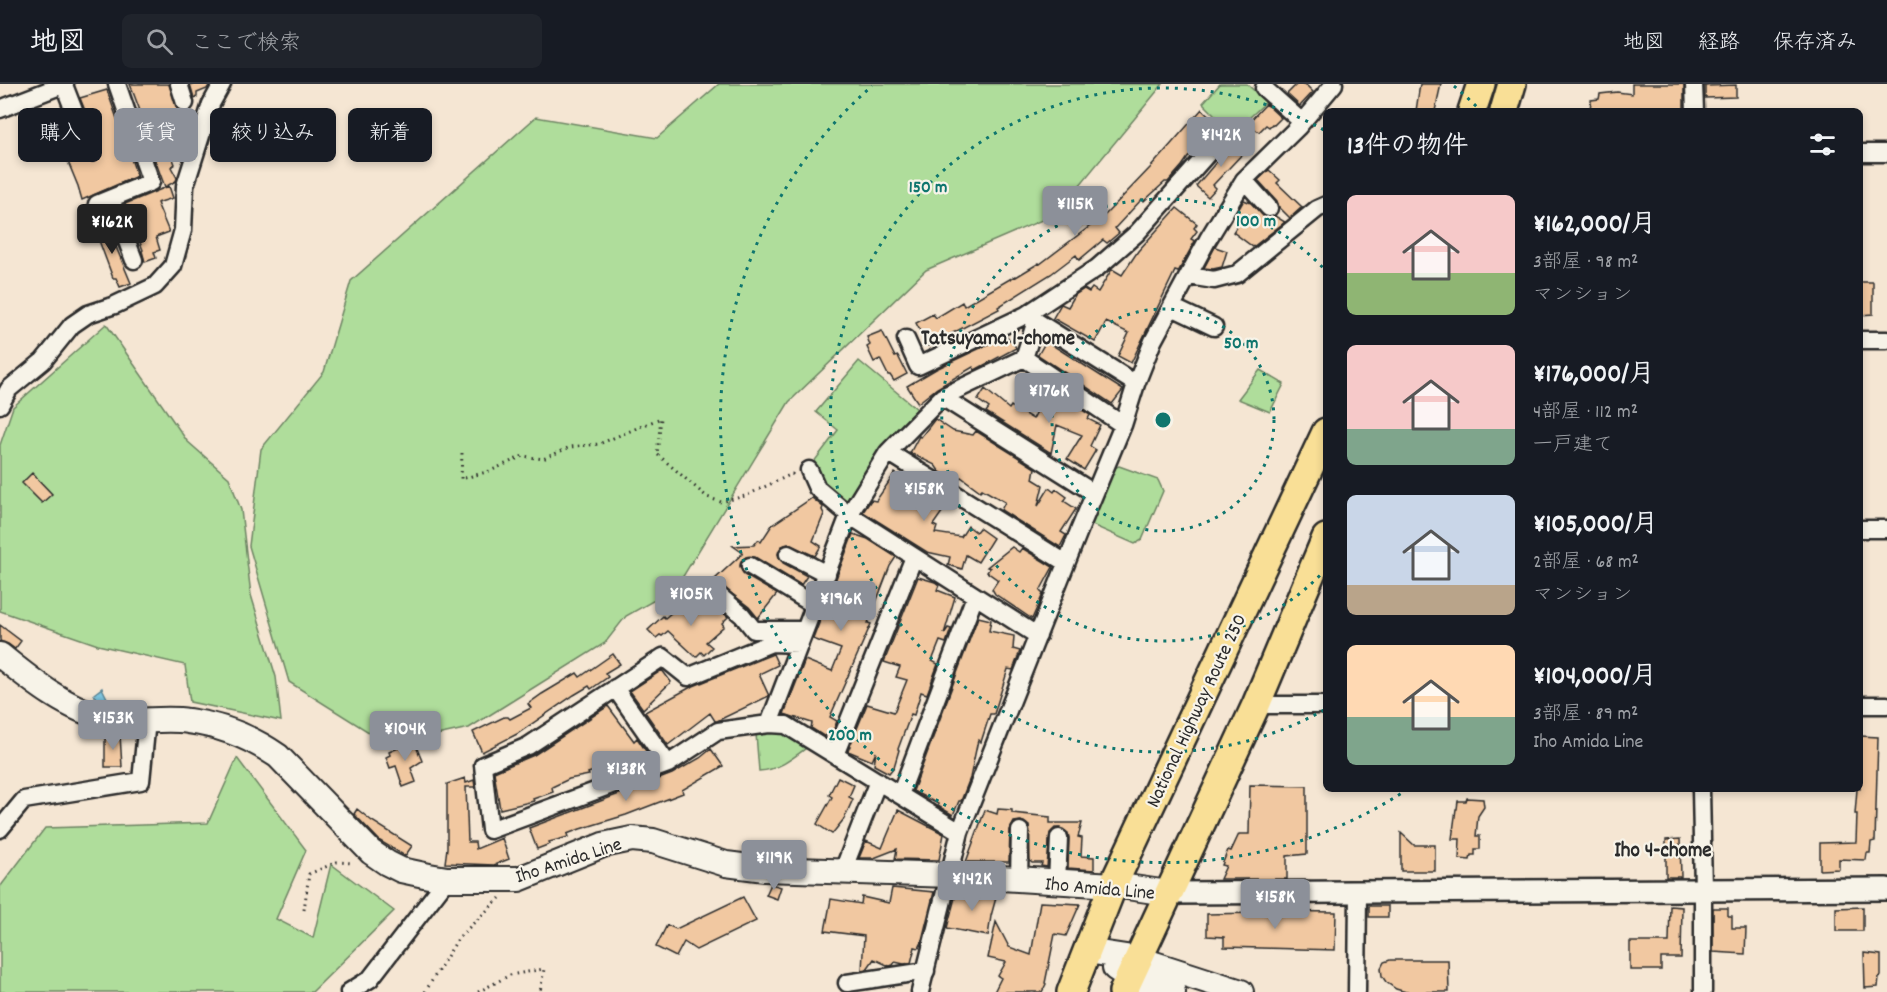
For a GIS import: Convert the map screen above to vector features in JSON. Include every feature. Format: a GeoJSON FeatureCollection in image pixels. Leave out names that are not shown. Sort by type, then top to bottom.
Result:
{"type":"FeatureCollection","features":[{"type":"Feature","properties":{"kind":"highway"},"geometry":{"type":"LineString","coordinates":[[1473,108],[1481,84]]}},
{"type":"Feature","properties":{"kind":"highway"},"geometry":{"type":"LineString","coordinates":[[1505,108],[1512,84]]}},
{"type":"Feature","properties":{"kind":"highway","name":"National Highway Route 250"},"geometry":{"type":"LineString","coordinates":[[1071,992],[1113,885],[1323,438]]}},
{"type":"Feature","properties":{"kind":"highway"},"geometry":{"type":"LineString","coordinates":[[1131,976],[1256,705],[1323,545]]}},
{"type":"Feature","properties":{"kind":"main road","name":"Iho Amida Line"},"geometry":{"type":"LineString","coordinates":[[0,655],[27,677],[83,712],[112,719],[188,721],[236,733],[261,744],[278,756],[355,836],[387,863],[401,870],[447,879],[519,879],[603,845],[632,839],[653,841],[726,864],[765,870],[1019,879],[1113,885],[1168,893]]}},
{"type":"Feature","properties":{"kind":"main road"},"geometry":{"type":"LineString","coordinates":[[1088,951],[1131,976],[1173,992]]}},
{"type":"Feature","properties":{"kind":"main road"},"geometry":{"type":"LineString","coordinates":[[1131,976],[1241,992]]}},
{"type":"Feature","properties":{"kind":"street"},"geometry":{"type":"LineString","coordinates":[[0,109],[64,84],[73,108]]}},
{"type":"Feature","properties":{"kind":"street"},"geometry":{"type":"LineString","coordinates":[[117,84],[151,182],[104,201],[134,260]]}},
{"type":"Feature","properties":{"kind":"street"},"geometry":{"type":"LineString","coordinates":[[179,84],[185,103]]}},
{"type":"Feature","properties":{"kind":"street"},"geometry":{"type":"LineString","coordinates":[[0,405],[9,389],[43,361],[72,325],[88,314],[115,305],[155,286],[173,266],[183,230],[185,186],[211,104],[222,84]]}},
{"type":"Feature","properties":{"kind":"street"},"geometry":{"type":"LineString","coordinates":[[920,992],[951,876],[960,832],[1123,425],[1136,384],[1154,341],[1208,239],[1244,180],[1302,122],[1321,110],[1334,84]]}},
{"type":"Feature","properties":{"kind":"street"},"geometry":{"type":"LineString","coordinates":[[1694,84],[1695,108]]}},
{"type":"Feature","properties":{"kind":"street"},"geometry":{"type":"LineString","coordinates":[[1264,88],[1302,122]]}},
{"type":"Feature","properties":{"kind":"street"},"geometry":{"type":"LineString","coordinates":[[906,339],[918,366],[1031,318],[1137,233],[1226,133]]}},
{"type":"Feature","properties":{"kind":"street"},"geometry":{"type":"LineString","coordinates":[[1863,153],[1887,153]]}},
{"type":"Feature","properties":{"kind":"street"},"geometry":{"type":"LineString","coordinates":[[1244,180],[1269,208]]}},
{"type":"Feature","properties":{"kind":"street"},"geometry":{"type":"LineString","coordinates":[[1189,276],[1214,280],[1237,274],[1323,206]]}},
{"type":"Feature","properties":{"kind":"street"},"geometry":{"type":"LineString","coordinates":[[1172,307],[1215,327]]}},
{"type":"Feature","properties":{"kind":"street"},"geometry":{"type":"LineString","coordinates":[[1024,358],[1031,318]]}},
{"type":"Feature","properties":{"kind":"street"},"geometry":{"type":"LineString","coordinates":[[1031,318],[1136,384]]}},
{"type":"Feature","properties":{"kind":"street"},"geometry":{"type":"LineString","coordinates":[[1863,340],[1887,340]]}},
{"type":"Feature","properties":{"kind":"street"},"geometry":{"type":"LineString","coordinates":[[769,724],[849,515],[888,453],[942,397],[1024,358]]}},
{"type":"Feature","properties":{"kind":"street"},"geometry":{"type":"LineString","coordinates":[[1024,358],[1123,425]]}},
{"type":"Feature","properties":{"kind":"street"},"geometry":{"type":"LineString","coordinates":[[942,397],[1094,494]]}},
{"type":"Feature","properties":{"kind":"street"},"geometry":{"type":"LineString","coordinates":[[888,453],[1066,563]]}},
{"type":"Feature","properties":{"kind":"street"},"geometry":{"type":"LineString","coordinates":[[808,470],[817,488],[849,515],[1038,636]]}},
{"type":"Feature","properties":{"kind":"street"},"geometry":{"type":"LineString","coordinates":[[1863,529],[1887,529]]}},
{"type":"Feature","properties":{"kind":"street"},"geometry":{"type":"LineString","coordinates":[[788,554],[826,574]]}},
{"type":"Feature","properties":{"kind":"street"},"geometry":{"type":"LineString","coordinates":[[835,755],[914,556]]}},
{"type":"Feature","properties":{"kind":"street"},"geometry":{"type":"LineString","coordinates":[[750,566],[814,605]]}},
{"type":"Feature","properties":{"kind":"street"},"geometry":{"type":"LineString","coordinates":[[694,594],[700,599],[717,594],[742,615],[754,630],[802,637]]}},
{"type":"Feature","properties":{"kind":"street"},"geometry":{"type":"LineString","coordinates":[[900,795],[975,596]]}},
{"type":"Feature","properties":{"kind":"street"},"geometry":{"type":"LineString","coordinates":[[802,637],[771,643],[688,677],[663,657],[528,746],[483,765],[490,830],[668,764],[718,731],[769,724],[786,725],[960,832]]}},
{"type":"Feature","properties":{"kind":"street"},"geometry":{"type":"LineString","coordinates":[[615,688],[668,764]]}},
{"type":"Feature","properties":{"kind":"street"},"geometry":{"type":"LineString","coordinates":[[1256,705],[1323,705]]}},
{"type":"Feature","properties":{"kind":"street"},"geometry":{"type":"LineString","coordinates":[[1863,705],[1887,705]]}},
{"type":"Feature","properties":{"kind":"street"},"geometry":{"type":"LineString","coordinates":[[0,829],[24,800],[141,781],[147,720]]}},
{"type":"Feature","properties":{"kind":"street"},"geometry":{"type":"LineString","coordinates":[[842,873],[878,781]]}},
{"type":"Feature","properties":{"kind":"street"},"geometry":{"type":"LineString","coordinates":[[1701,792],[1704,890],[1703,992]]}},
{"type":"Feature","properties":{"kind":"street"},"geometry":{"type":"LineString","coordinates":[[1019,879],[1020,831]]}},
{"type":"Feature","properties":{"kind":"street"},"geometry":{"type":"LineString","coordinates":[[1057,882],[1059,838]]}},
{"type":"Feature","properties":{"kind":"street"},"geometry":{"type":"LineString","coordinates":[[349,992],[370,979],[447,879]]}},
{"type":"Feature","properties":{"kind":"street"},"geometry":{"type":"LineString","coordinates":[[1168,893],[1887,889]]}},
{"type":"Feature","properties":{"kind":"street"},"geometry":{"type":"LineString","coordinates":[[1357,992],[1358,893]]}},
{"type":"Feature","properties":{"kind":"street"},"geometry":{"type":"LineString","coordinates":[[848,983],[926,971]]}},
{"type":"Feature","properties":{"kind":"path"},"geometry":{"type":"LineString","coordinates":[[462,453],[461,480],[489,471],[522,456],[543,459],[570,447],[599,444],[661,418],[657,454],[707,497],[721,502],[745,496],[792,474],[817,488]]}},
{"type":"Feature","properties":{"kind":"path"},"geometry":{"type":"LineString","coordinates":[[304,910],[309,874],[337,862],[352,862],[361,867]]}},
{"type":"Feature","properties":{"kind":"path"},"geometry":{"type":"LineString","coordinates":[[425,992],[459,937],[519,879]]}},
{"type":"Feature","properties":{"kind":"path"},"geometry":{"type":"LineString","coordinates":[[478,992],[510,975],[544,969],[540,992]]}},
{"type":"Feature","properties":{"kind":"green space"},"geometry":{"type":"Polygon","coordinates":[[[719,84],[1163,84],[1056,214],[926,270],[789,402],[676,588],[626,616],[605,643],[469,728],[414,740],[383,741],[289,682],[249,546],[261,449],[324,372],[351,281],[536,117],[657,138],[719,84]]]}},
{"type":"Feature","properties":{"kind":"green space"},"geometry":{"type":"Polygon","coordinates":[[[1220,84],[1247,84],[1266,102],[1233,133],[1203,103],[1220,84]]]}},
{"type":"Feature","properties":{"kind":"green space"},"geometry":{"type":"Polygon","coordinates":[[[106,324],[187,441],[229,478],[241,510],[251,595],[276,677],[281,721],[190,702],[185,665],[98,645],[0,611],[0,445],[13,407],[106,324]]]}},
{"type":"Feature","properties":{"kind":"green space"},"geometry":{"type":"Polygon","coordinates":[[[859,361],[917,409],[894,432],[849,505],[825,488],[813,463],[838,430],[816,412],[859,361]]]}},
{"type":"Feature","properties":{"kind":"green space"},"geometry":{"type":"Polygon","coordinates":[[[1260,370],[1284,384],[1270,412],[1238,399],[1260,370]]]}},
{"type":"Feature","properties":{"kind":"green space"},"geometry":{"type":"Polygon","coordinates":[[[1119,466],[1158,480],[1163,491],[1142,540],[1135,544],[1092,525],[1089,517],[1106,471],[1119,466]]]}},
{"type":"Feature","properties":{"kind":"green space"},"geometry":{"type":"Polygon","coordinates":[[[785,730],[809,746],[779,766],[759,771],[756,734],[785,730]]]}},
{"type":"Feature","properties":{"kind":"green space"},"geometry":{"type":"Polygon","coordinates":[[[237,758],[306,850],[276,919],[313,938],[331,864],[394,911],[312,992],[0,992],[0,887],[45,828],[208,823],[237,758]]]}},
{"type":"Feature","properties":{"kind":"water"},"geometry":{"type":"Polygon","coordinates":[[[102,688],[107,698],[125,710],[99,705],[94,694],[102,688]]]}},
{"type":"Feature","properties":{"kind":"building"},"geometry":{"type":"Polygon","coordinates":[[[130,84],[169,84],[177,108],[139,108],[130,84]]]}},
{"type":"Feature","properties":{"kind":"building"},"geometry":{"type":"Polygon","coordinates":[[[190,84],[210,84],[194,98],[190,84]]]}},
{"type":"Feature","properties":{"kind":"building"},"geometry":{"type":"Polygon","coordinates":[[[1297,84],[1305,84],[1313,92],[1300,106],[1287,94],[1297,84]]]}},
{"type":"Feature","properties":{"kind":"building"},"geometry":{"type":"Polygon","coordinates":[[[1420,84],[1441,84],[1436,108],[1416,108],[1420,84]]]}},
{"type":"Feature","properties":{"kind":"building"},"geometry":{"type":"Polygon","coordinates":[[[1632,84],[1684,84],[1684,108],[1590,108],[1591,100],[1599,99],[1600,94],[1617,92],[1632,94],[1632,84]]]}},
{"type":"Feature","properties":{"kind":"building"},"geometry":{"type":"Polygon","coordinates":[[[1736,85],[1736,97],[1705,98],[1705,86],[1736,85]]]}},
{"type":"Feature","properties":{"kind":"building"},"geometry":{"type":"Polygon","coordinates":[[[107,90],[114,110],[114,162],[132,162],[137,176],[82,200],[68,162],[102,162],[102,108],[84,108],[80,98],[107,90]]]}},
{"type":"Feature","properties":{"kind":"building"},"geometry":{"type":"Polygon","coordinates":[[[1266,104],[1281,118],[1274,125],[1269,127],[1266,125],[1259,132],[1247,124],[1266,104]]]}},
{"type":"Feature","properties":{"kind":"building"},"geometry":{"type":"Polygon","coordinates":[[[1202,109],[1218,124],[1206,139],[1203,136],[1168,182],[1165,182],[1144,201],[1142,199],[1115,228],[1119,233],[1107,243],[1103,240],[1079,260],[1076,255],[1051,274],[998,307],[999,309],[928,346],[916,323],[933,314],[936,318],[962,302],[964,306],[1040,264],[1106,214],[1202,109]]]}},
{"type":"Feature","properties":{"kind":"building"},"geometry":{"type":"Polygon","coordinates":[[[1236,139],[1247,149],[1213,185],[1216,188],[1208,197],[1196,186],[1236,139]]]}},
{"type":"Feature","properties":{"kind":"building"},"geometry":{"type":"Polygon","coordinates":[[[156,162],[174,162],[175,164],[171,167],[177,178],[176,181],[165,187],[156,162]]]}},
{"type":"Feature","properties":{"kind":"building"},"geometry":{"type":"Polygon","coordinates":[[[1269,170],[1280,180],[1277,183],[1302,207],[1290,218],[1258,180],[1269,170]]]}},
{"type":"Feature","properties":{"kind":"building"},"geometry":{"type":"Polygon","coordinates":[[[169,186],[173,198],[157,203],[169,232],[156,237],[160,250],[154,252],[156,258],[145,262],[143,250],[125,204],[169,186]]]}},
{"type":"Feature","properties":{"kind":"building"},"geometry":{"type":"Polygon","coordinates":[[[1244,200],[1251,203],[1265,218],[1275,216],[1285,222],[1253,247],[1233,232],[1242,218],[1236,214],[1244,200]]]}},
{"type":"Feature","properties":{"kind":"building"},"geometry":{"type":"Polygon","coordinates":[[[1177,208],[1197,224],[1194,228],[1197,231],[1191,239],[1195,241],[1178,272],[1175,271],[1131,363],[1118,356],[1129,333],[1106,322],[1095,342],[1053,318],[1061,304],[1068,307],[1075,295],[1084,289],[1089,292],[1092,288],[1098,292],[1112,269],[1122,275],[1138,251],[1177,208]]]}},
{"type":"Feature","properties":{"kind":"building"},"geometry":{"type":"Polygon","coordinates":[[[106,223],[131,283],[120,287],[116,278],[113,278],[94,227],[106,223]]]}},
{"type":"Feature","properties":{"kind":"building"},"geometry":{"type":"Polygon","coordinates":[[[1215,247],[1227,251],[1222,267],[1204,268],[1215,247]]]}},
{"type":"Feature","properties":{"kind":"building"},"geometry":{"type":"Polygon","coordinates":[[[1863,282],[1873,282],[1873,314],[1863,315],[1863,282]]]}},
{"type":"Feature","properties":{"kind":"building"},"geometry":{"type":"Polygon","coordinates":[[[882,331],[895,357],[898,356],[907,374],[894,381],[888,375],[880,359],[874,362],[867,347],[870,345],[867,337],[882,331]]]}},
{"type":"Feature","properties":{"kind":"building"},"geometry":{"type":"Polygon","coordinates":[[[1006,336],[1009,340],[1011,339],[1016,348],[975,370],[973,367],[937,388],[918,403],[907,386],[936,369],[1006,336]]]}},
{"type":"Feature","properties":{"kind":"building"},"geometry":{"type":"Polygon","coordinates":[[[1046,341],[1123,390],[1112,404],[1038,355],[1046,341]]]}},
{"type":"Feature","properties":{"kind":"building"},"geometry":{"type":"Polygon","coordinates":[[[1049,388],[1090,415],[1088,419],[1100,425],[1090,446],[1096,450],[1084,470],[1067,459],[1082,435],[1057,425],[1051,453],[986,412],[989,408],[978,400],[985,389],[1009,409],[1011,406],[1033,419],[1049,388]]]}},
{"type":"Feature","properties":{"kind":"building"},"geometry":{"type":"Polygon","coordinates":[[[935,419],[953,431],[973,435],[976,431],[1035,468],[1033,479],[1043,485],[1038,506],[1049,488],[1054,492],[1056,489],[1067,497],[1064,501],[1076,509],[1061,532],[1066,535],[1060,547],[1001,510],[1005,502],[982,489],[980,491],[961,477],[955,482],[939,471],[935,465],[910,453],[919,436],[921,437],[935,419]]]}},
{"type":"Feature","properties":{"kind":"building"},"geometry":{"type":"Polygon","coordinates":[[[32,473],[52,494],[42,503],[22,483],[32,473]]]}},
{"type":"Feature","properties":{"kind":"building"},"geometry":{"type":"Polygon","coordinates":[[[895,473],[915,487],[926,489],[947,505],[933,525],[937,527],[935,533],[961,537],[968,526],[976,532],[979,528],[993,538],[978,562],[966,555],[962,569],[948,565],[950,557],[927,552],[863,512],[871,500],[876,501],[895,473]]]}},
{"type":"Feature","properties":{"kind":"building"},"geometry":{"type":"Polygon","coordinates":[[[812,498],[823,507],[824,514],[813,541],[821,546],[815,556],[788,544],[782,546],[778,554],[783,563],[807,576],[801,585],[755,557],[746,557],[741,561],[740,566],[744,575],[777,594],[758,618],[749,607],[714,580],[743,553],[733,546],[754,545],[758,540],[761,542],[772,525],[812,498]]]}},
{"type":"Feature","properties":{"kind":"building"},"geometry":{"type":"Polygon","coordinates":[[[853,534],[868,539],[896,557],[890,566],[868,623],[871,624],[830,717],[837,721],[833,731],[830,730],[825,737],[811,728],[812,723],[784,714],[805,660],[832,671],[841,649],[813,639],[853,534]]]}},
{"type":"Feature","properties":{"kind":"building"},"geometry":{"type":"Polygon","coordinates":[[[1012,547],[1019,552],[1022,548],[1053,567],[1040,591],[1043,594],[1032,619],[995,594],[992,589],[998,580],[987,572],[990,568],[987,567],[1012,547]]]}},
{"type":"Feature","properties":{"kind":"building"},"geometry":{"type":"Polygon","coordinates":[[[918,577],[935,582],[939,585],[937,590],[955,597],[944,634],[948,628],[951,629],[946,643],[940,641],[932,661],[938,664],[927,694],[921,692],[914,715],[911,714],[898,749],[894,767],[889,773],[874,765],[876,752],[872,761],[848,751],[867,704],[894,712],[907,680],[896,677],[900,667],[884,662],[918,577]]]}},
{"type":"Feature","properties":{"kind":"building"},"geometry":{"type":"Polygon","coordinates":[[[685,601],[698,612],[701,609],[715,606],[728,617],[722,623],[724,626],[706,642],[712,647],[704,655],[701,652],[696,657],[668,631],[656,638],[648,630],[685,601]]]}},
{"type":"Feature","properties":{"kind":"building"},"geometry":{"type":"Polygon","coordinates":[[[978,617],[991,620],[989,631],[1014,636],[1013,649],[1020,651],[1013,670],[1008,669],[994,714],[990,714],[981,742],[978,740],[970,778],[953,815],[913,791],[978,617]]]}},
{"type":"Feature","properties":{"kind":"building"},"geometry":{"type":"Polygon","coordinates":[[[0,625],[21,641],[15,649],[0,641],[0,625]]]}},
{"type":"Feature","properties":{"kind":"building"},"geometry":{"type":"Polygon","coordinates":[[[613,654],[620,664],[605,673],[608,677],[591,689],[589,686],[574,695],[517,734],[482,752],[473,732],[504,717],[510,719],[531,708],[528,704],[542,694],[577,673],[580,677],[613,654]]]}},
{"type":"Feature","properties":{"kind":"building"},"geometry":{"type":"Polygon","coordinates":[[[773,654],[778,665],[759,674],[769,696],[717,721],[710,713],[668,745],[645,712],[691,687],[773,654]]]}},
{"type":"Feature","properties":{"kind":"building"},"geometry":{"type":"Polygon","coordinates":[[[662,670],[671,682],[643,709],[630,691],[662,670]]]}},
{"type":"Feature","properties":{"kind":"building"},"geometry":{"type":"Polygon","coordinates":[[[608,706],[634,741],[637,738],[648,754],[634,763],[630,759],[588,773],[589,775],[569,779],[552,787],[553,792],[533,799],[534,801],[500,809],[494,772],[534,755],[608,706]]]}},
{"type":"Feature","properties":{"kind":"building"},"geometry":{"type":"Polygon","coordinates":[[[105,734],[120,735],[122,767],[105,767],[105,734]]]}},
{"type":"Feature","properties":{"kind":"building"},"geometry":{"type":"Polygon","coordinates":[[[1863,736],[1878,737],[1875,841],[1871,842],[1870,853],[1867,853],[1866,860],[1839,859],[1839,869],[1820,870],[1820,843],[1856,842],[1857,814],[1855,814],[1857,792],[1863,792],[1863,736]]]}},
{"type":"Feature","properties":{"kind":"building"},"geometry":{"type":"Polygon","coordinates":[[[414,741],[422,761],[411,768],[416,782],[403,787],[396,766],[390,768],[386,757],[390,755],[389,752],[414,741]]]}},
{"type":"Feature","properties":{"kind":"building"},"geometry":{"type":"Polygon","coordinates":[[[711,749],[723,766],[682,790],[683,793],[626,815],[580,829],[567,834],[568,837],[549,842],[550,844],[537,849],[529,828],[672,774],[711,749]]]}},
{"type":"Feature","properties":{"kind":"building"},"geometry":{"type":"Polygon","coordinates":[[[838,777],[854,785],[849,797],[853,799],[844,819],[832,834],[817,824],[832,797],[829,795],[838,777]]]}},
{"type":"Feature","properties":{"kind":"building"},"geometry":{"type":"Polygon","coordinates":[[[465,778],[466,783],[474,780],[475,787],[466,787],[468,842],[475,842],[476,849],[502,838],[509,859],[494,865],[445,863],[447,784],[465,778]]]}},
{"type":"Feature","properties":{"kind":"building"},"geometry":{"type":"Polygon","coordinates":[[[1250,785],[1307,786],[1307,854],[1287,856],[1287,879],[1220,879],[1226,866],[1222,865],[1228,850],[1231,851],[1239,834],[1249,834],[1250,785]]]}},
{"type":"Feature","properties":{"kind":"building"},"geometry":{"type":"Polygon","coordinates":[[[1467,798],[1483,799],[1484,807],[1478,816],[1476,836],[1480,836],[1480,849],[1475,849],[1475,855],[1471,855],[1470,860],[1459,859],[1460,839],[1452,839],[1458,801],[1466,801],[1467,798]]]}},
{"type":"Feature","properties":{"kind":"building"},"geometry":{"type":"Polygon","coordinates":[[[357,809],[412,846],[405,856],[380,841],[354,814],[357,809]]]}},
{"type":"Feature","properties":{"kind":"building"},"geometry":{"type":"Polygon","coordinates":[[[998,809],[1012,810],[1012,813],[1050,817],[1050,823],[1082,823],[1078,837],[1082,838],[1081,856],[1094,857],[1094,870],[1068,868],[1068,833],[1060,828],[1055,828],[1050,833],[1047,867],[1041,866],[1042,863],[1032,863],[1030,861],[1029,826],[1021,821],[1014,822],[1010,830],[1009,862],[966,862],[985,810],[997,814],[998,809]]]}},
{"type":"Feature","properties":{"kind":"building"},"geometry":{"type":"Polygon","coordinates":[[[898,810],[944,834],[939,860],[895,859],[897,849],[874,858],[859,858],[866,841],[882,848],[898,810]]]}},
{"type":"Feature","properties":{"kind":"building"},"geometry":{"type":"Polygon","coordinates":[[[1401,833],[1414,845],[1435,845],[1435,871],[1401,871],[1401,833]]]}},
{"type":"Feature","properties":{"kind":"building"},"geometry":{"type":"Polygon","coordinates":[[[1680,839],[1681,877],[1666,877],[1666,840],[1680,839]]]}},
{"type":"Feature","properties":{"kind":"building"},"geometry":{"type":"Polygon","coordinates":[[[771,884],[781,887],[777,899],[766,895],[771,884]]]}},
{"type":"Feature","properties":{"kind":"building"},"geometry":{"type":"Polygon","coordinates":[[[892,888],[934,892],[921,944],[919,948],[915,947],[911,963],[895,962],[889,966],[874,959],[867,969],[862,970],[864,936],[825,931],[831,899],[861,904],[862,897],[889,903],[892,888]]]}},
{"type":"Feature","properties":{"kind":"building"},"geometry":{"type":"Polygon","coordinates":[[[957,890],[986,891],[997,894],[988,936],[947,928],[957,890]]]}},
{"type":"Feature","properties":{"kind":"building"},"geometry":{"type":"Polygon","coordinates":[[[743,897],[756,921],[696,950],[684,942],[676,957],[656,947],[667,925],[676,929],[743,897]]]}},
{"type":"Feature","properties":{"kind":"building"},"geometry":{"type":"Polygon","coordinates":[[[1040,902],[1080,904],[1066,936],[1055,934],[1046,984],[1042,992],[994,992],[1001,978],[998,976],[1006,962],[988,958],[996,922],[1009,947],[1031,955],[1040,902]]]}},
{"type":"Feature","properties":{"kind":"building"},"geometry":{"type":"Polygon","coordinates":[[[1369,906],[1388,906],[1388,917],[1369,917],[1369,906]]]}},
{"type":"Feature","properties":{"kind":"building"},"geometry":{"type":"Polygon","coordinates":[[[1670,906],[1682,907],[1681,958],[1661,958],[1661,970],[1630,970],[1630,942],[1669,942],[1670,906]]]}},
{"type":"Feature","properties":{"kind":"building"},"geometry":{"type":"Polygon","coordinates":[[[1863,907],[1863,931],[1836,931],[1836,908],[1863,907]]]}},
{"type":"Feature","properties":{"kind":"building"},"geometry":{"type":"Polygon","coordinates":[[[1713,908],[1728,908],[1728,916],[1732,916],[1732,928],[1746,928],[1745,954],[1713,952],[1713,908]]]}},
{"type":"Feature","properties":{"kind":"building"},"geometry":{"type":"Polygon","coordinates":[[[1262,911],[1336,912],[1335,950],[1224,947],[1224,937],[1207,936],[1207,914],[1262,911]]]}},
{"type":"Feature","properties":{"kind":"building"},"geometry":{"type":"Polygon","coordinates":[[[1864,953],[1881,955],[1881,976],[1878,987],[1865,988],[1864,953]]]}},
{"type":"Feature","properties":{"kind":"building"},"geometry":{"type":"Polygon","coordinates":[[[1390,960],[1448,960],[1449,992],[1406,992],[1396,989],[1382,976],[1381,968],[1384,962],[1390,960]]]}},
{"type":"Feature","properties":{"kind":"district","name":"Tatsuyama 1-chome"},"geometry":{"type":"Point","coordinates":[998,337]}},
{"type":"Feature","properties":{"kind":"district","name":"Iho 4-chome"},"geometry":{"type":"Point","coordinates":[1663,849]}}]}
